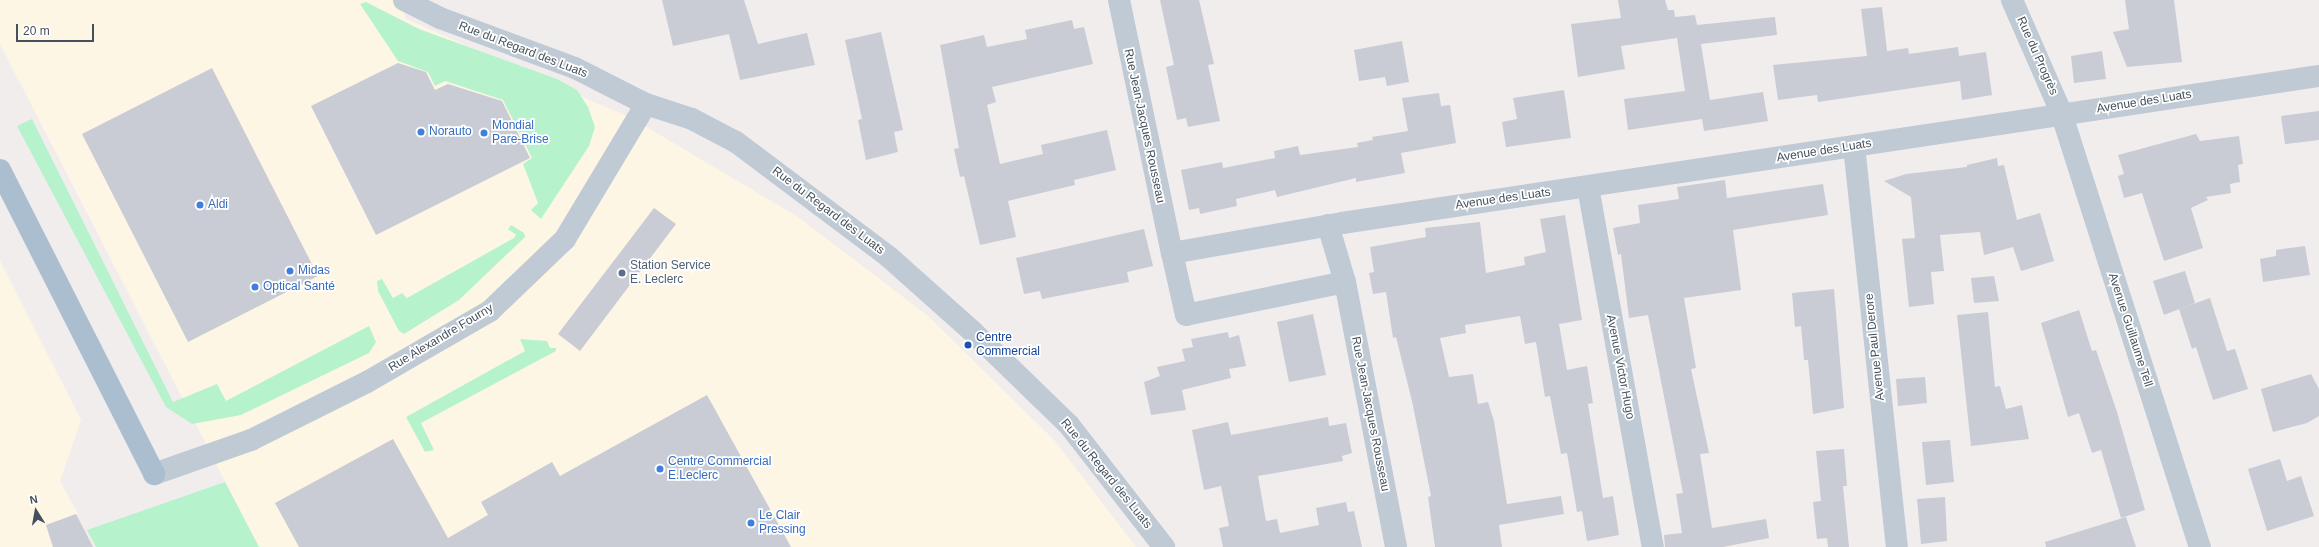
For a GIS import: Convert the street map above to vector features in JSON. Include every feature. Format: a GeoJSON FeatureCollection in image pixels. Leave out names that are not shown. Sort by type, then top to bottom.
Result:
{"type":"FeatureCollection","features":[{"type":"Feature","properties":{"kind":"main road"},"geometry":{"type":"LineString","coordinates":[[0,170],[154,474]]}},
{"type":"Feature","properties":{"kind":"street","name":"Rue du Regard des Luats"},"geometry":{"type":"LineString","coordinates":[[404,0],[440,18],[575,68],[646,104],[692,119],[736,142],[889,256],[1069,425],[1164,547]]}},
{"type":"Feature","properties":{"kind":"street","name":"Rue Jean-Jacques Rousseau"},"geometry":{"type":"LineString","coordinates":[[1119,0],[1186,315],[1345,282]]}},
{"type":"Feature","properties":{"kind":"street","name":"Rue du Progrès"},"geometry":{"type":"LineString","coordinates":[[2012,0],[2061,112]]}},
{"type":"Feature","properties":{"kind":"street","name":"Avenue des Luats"},"geometry":{"type":"LineString","coordinates":[[1328,225],[1854,146],[2061,112],[2319,76]]}},
{"type":"Feature","properties":{"kind":"street","name":"Rue Alexandre Fourny"},"geometry":{"type":"LineString","coordinates":[[154,474],[251,440],[367,382],[490,311],[565,239],[646,104]]}},
{"type":"Feature","properties":{"kind":"street","name":"Avenue Guillaume Tell"},"geometry":{"type":"LineString","coordinates":[[2061,112],[2200,547]]}},
{"type":"Feature","properties":{"kind":"street","name":"Avenue Paul Derore"},"geometry":{"type":"LineString","coordinates":[[1854,146],[1897,547]]}},
{"type":"Feature","properties":{"kind":"street","name":"Avenue Victor Hugo"},"geometry":{"type":"LineString","coordinates":[[1588,187],[1654,547]]}},
{"type":"Feature","properties":{"kind":"street","name":"Rue Jean-Jacques Rousseau"},"geometry":{"type":"LineString","coordinates":[[1328,225],[1345,282],[1396,547]]}},
{"type":"Feature","properties":{"kind":"street"},"geometry":{"type":"LineString","coordinates":[[1172,253],[1328,225]]}},
{"type":"Feature","properties":{"kind":"shaded area"},"geometry":{"type":"Polygon","coordinates":[[[0,0],[399,0],[406,19],[633,119],[798,217],[928,316],[1054,440],[1136,547],[259,547],[0,44],[0,0]]]}},
{"type":"Feature","properties":{"kind":"shaded area"},"geometry":{"type":"Polygon","coordinates":[[[0,261],[81,420],[60,481],[78,514],[46,525],[53,547],[0,547],[0,261]]]}},
{"type":"Feature","properties":{"kind":"green space"},"geometry":{"type":"Polygon","coordinates":[[[366,2],[419,29],[557,79],[577,90],[588,107],[595,127],[589,146],[541,219],[531,210],[538,203],[523,164],[532,158],[503,100],[445,81],[435,86],[428,72],[398,61],[360,4],[366,2]]]}},
{"type":"Feature","properties":{"kind":"green space"},"geometry":{"type":"Polygon","coordinates":[[[32,119],[173,402],[217,384],[226,401],[369,326],[376,342],[369,353],[241,415],[192,424],[166,407],[17,126],[32,119]]]}},
{"type":"Feature","properties":{"kind":"green space"},"geometry":{"type":"Polygon","coordinates":[[[511,225],[524,233],[525,237],[459,300],[404,334],[399,331],[378,291],[377,281],[382,279],[393,298],[402,293],[407,298],[514,238],[516,235],[508,229],[511,225]]]}},
{"type":"Feature","properties":{"kind":"green space"},"geometry":{"type":"Polygon","coordinates":[[[520,339],[547,341],[550,348],[556,348],[556,351],[421,423],[434,450],[425,452],[406,417],[525,351],[520,339]]]}},
{"type":"Feature","properties":{"kind":"green space"},"geometry":{"type":"Polygon","coordinates":[[[225,482],[259,547],[96,547],[87,530],[225,482]]]}},
{"type":"Feature","properties":{"kind":"building"},"geometry":{"type":"Polygon","coordinates":[[[662,0],[744,0],[758,44],[807,33],[815,65],[740,80],[729,34],[673,46],[662,0]]]}},
{"type":"Feature","properties":{"kind":"building"},"geometry":{"type":"Polygon","coordinates":[[[1160,0],[1199,0],[1214,64],[1208,65],[1220,121],[1188,127],[1186,118],[1177,120],[1166,67],[1174,65],[1160,0]]]}},
{"type":"Feature","properties":{"kind":"building"},"geometry":{"type":"Polygon","coordinates":[[[1618,0],[1665,0],[1668,10],[1674,10],[1675,17],[1695,15],[1697,25],[1775,17],[1777,35],[1701,44],[1710,100],[1763,92],[1768,121],[1704,131],[1702,119],[1628,130],[1624,99],[1685,91],[1677,38],[1621,46],[1625,69],[1578,77],[1571,24],[1621,18],[1618,0]]]}},
{"type":"Feature","properties":{"kind":"building"},"geometry":{"type":"Polygon","coordinates":[[[2125,0],[2174,0],[2182,62],[2127,67],[2113,32],[2129,29],[2125,0]]]}},
{"type":"Feature","properties":{"kind":"building"},"geometry":{"type":"Polygon","coordinates":[[[1882,7],[1887,51],[1908,48],[1909,54],[1958,47],[1959,56],[1986,52],[1992,95],[1962,100],[1960,81],[1818,102],[1817,95],[1778,100],[1773,65],[1867,56],[1861,9],[1882,7]]]}},
{"type":"Feature","properties":{"kind":"building"},"geometry":{"type":"Polygon","coordinates":[[[1072,20],[1074,29],[1084,27],[1093,64],[992,87],[996,102],[987,105],[1000,164],[1043,154],[1041,145],[1107,130],[1116,170],[1074,180],[1075,185],[1008,201],[1016,237],[980,245],[964,176],[960,177],[954,149],[959,148],[940,45],[984,35],[987,47],[1027,39],[1025,30],[1072,20]]]}},
{"type":"Feature","properties":{"kind":"building"},"geometry":{"type":"Polygon","coordinates":[[[881,32],[903,130],[894,132],[898,152],[866,160],[858,120],[862,119],[845,40],[881,32]]]}},
{"type":"Feature","properties":{"kind":"building"},"geometry":{"type":"Polygon","coordinates":[[[1402,41],[1409,82],[1387,86],[1385,77],[1359,81],[1354,50],[1402,41]]]}},
{"type":"Feature","properties":{"kind":"building"},"geometry":{"type":"Polygon","coordinates":[[[2102,51],[2106,79],[2074,83],[2071,56],[2102,51]]]}},
{"type":"Feature","properties":{"kind":"building","name":"Norauto"},"geometry":{"type":"Polygon","coordinates":[[[398,63],[426,72],[435,90],[448,84],[502,101],[530,158],[376,235],[311,106],[398,63]]]}},
{"type":"Feature","properties":{"kind":"building","name":"Aldi"},"geometry":{"type":"Polygon","coordinates":[[[212,68],[318,276],[188,342],[82,134],[212,68]]]}},
{"type":"Feature","properties":{"kind":"building"},"geometry":{"type":"Polygon","coordinates":[[[1564,90],[1571,138],[1506,147],[1502,122],[1517,119],[1513,98],[1564,90]]]}},
{"type":"Feature","properties":{"kind":"building"},"geometry":{"type":"Polygon","coordinates":[[[1439,93],[1441,106],[1450,105],[1456,143],[1401,153],[1405,173],[1356,182],[1356,178],[1277,197],[1275,190],[1236,199],[1237,206],[1200,214],[1199,208],[1189,210],[1181,170],[1222,162],[1223,168],[1275,158],[1274,151],[1298,146],[1300,155],[1358,147],[1357,143],[1373,140],[1372,137],[1408,131],[1402,98],[1439,93]]]}},
{"type":"Feature","properties":{"kind":"building"},"geometry":{"type":"Polygon","coordinates":[[[2319,111],[2319,140],[2285,144],[2281,116],[2319,111]]]}},
{"type":"Feature","properties":{"kind":"building"},"geometry":{"type":"Polygon","coordinates":[[[2196,134],[2200,141],[2239,136],[2243,164],[2238,165],[2240,182],[2230,184],[2231,193],[2206,197],[2208,200],[2191,208],[2203,248],[2164,261],[2142,193],[2124,198],[2118,176],[2124,174],[2118,155],[2196,134]]]}},
{"type":"Feature","properties":{"kind":"building"},"geometry":{"type":"Polygon","coordinates":[[[1997,158],[1998,166],[2004,165],[2017,220],[2040,213],[2054,261],[2021,271],[2013,247],[1984,255],[1980,232],[1940,235],[1944,271],[1931,272],[1934,304],[1909,307],[1902,239],[1915,238],[1911,197],[1884,181],[1906,174],[1967,167],[1967,165],[1997,158]]]}},
{"type":"Feature","properties":{"kind":"building"},"geometry":{"type":"Polygon","coordinates":[[[1725,180],[1727,198],[1823,184],[1828,215],[1733,230],[1741,290],[1684,298],[1696,368],[1691,369],[1709,453],[1700,454],[1712,528],[1766,519],[1769,538],[1723,547],[1665,547],[1664,535],[1682,533],[1676,494],[1683,493],[1648,315],[1629,318],[1621,254],[1618,255],[1613,228],[1640,223],[1638,205],[1679,199],[1677,187],[1725,180]]]}},
{"type":"Feature","properties":{"kind":"building","name":"Station Service E. Leclerc"},"geometry":{"type":"Polygon","coordinates":[[[654,208],[676,224],[580,351],[558,334],[654,208]]]}},
{"type":"Feature","properties":{"kind":"building"},"geometry":{"type":"Polygon","coordinates":[[[1565,215],[1582,320],[1559,324],[1567,370],[1587,366],[1593,403],[1588,404],[1603,498],[1613,496],[1619,535],[1587,541],[1582,511],[1577,512],[1567,453],[1561,454],[1550,396],[1545,397],[1536,342],[1525,344],[1520,316],[1465,325],[1466,333],[1440,338],[1449,377],[1473,374],[1478,404],[1488,402],[1494,421],[1507,504],[1561,496],[1564,514],[1499,525],[1502,547],[1435,547],[1428,497],[1431,496],[1412,401],[1396,337],[1393,338],[1386,292],[1373,294],[1369,273],[1374,272],[1370,247],[1426,237],[1425,228],[1480,222],[1486,273],[1525,265],[1524,257],[1546,252],[1540,219],[1565,215]]]}},
{"type":"Feature","properties":{"kind":"building"},"geometry":{"type":"Polygon","coordinates":[[[1144,229],[1153,266],[1127,272],[1129,282],[1042,299],[1040,291],[1024,294],[1016,258],[1144,229]]]}},
{"type":"Feature","properties":{"kind":"building"},"geometry":{"type":"Polygon","coordinates":[[[2305,246],[2310,275],[2263,282],[2260,259],[2276,256],[2276,250],[2305,246]]]}},
{"type":"Feature","properties":{"kind":"building"},"geometry":{"type":"Polygon","coordinates":[[[2185,271],[2195,303],[2164,315],[2153,281],[2185,271]]]}},
{"type":"Feature","properties":{"kind":"building"},"geometry":{"type":"Polygon","coordinates":[[[1994,276],[1999,301],[1974,303],[1971,278],[1994,276]]]}},
{"type":"Feature","properties":{"kind":"building"},"geometry":{"type":"Polygon","coordinates":[[[1834,289],[1844,408],[1813,414],[1808,360],[1804,360],[1801,326],[1795,327],[1792,293],[1834,289]]]}},
{"type":"Feature","properties":{"kind":"building"},"geometry":{"type":"Polygon","coordinates":[[[2210,298],[2227,351],[2235,349],[2248,389],[2213,400],[2196,347],[2192,349],[2179,309],[2210,298]]]}},
{"type":"Feature","properties":{"kind":"building"},"geometry":{"type":"Polygon","coordinates":[[[2079,310],[2092,351],[2096,350],[2117,412],[2145,510],[2121,518],[2101,450],[2092,453],[2079,413],[2068,417],[2041,323],[2079,310]]]}},
{"type":"Feature","properties":{"kind":"building"},"geometry":{"type":"Polygon","coordinates":[[[1988,312],[1995,387],[2000,386],[2006,409],[2022,405],[2029,439],[1971,446],[1957,315],[1988,312]]]}},
{"type":"Feature","properties":{"kind":"building"},"geometry":{"type":"Polygon","coordinates":[[[1313,314],[1326,375],[1289,382],[1277,322],[1313,314]]]}},
{"type":"Feature","properties":{"kind":"building"},"geometry":{"type":"Polygon","coordinates":[[[1228,332],[1229,338],[1239,335],[1246,366],[1229,369],[1231,378],[1182,390],[1186,410],[1151,415],[1144,382],[1160,376],[1157,367],[1185,361],[1182,349],[1193,347],[1191,339],[1228,332]]]}},
{"type":"Feature","properties":{"kind":"building"},"geometry":{"type":"Polygon","coordinates":[[[2311,374],[2319,389],[2319,416],[2307,423],[2273,432],[2261,389],[2311,374]]]}},
{"type":"Feature","properties":{"kind":"building"},"geometry":{"type":"Polygon","coordinates":[[[1925,377],[1927,403],[1898,406],[1896,379],[1925,377]]]}},
{"type":"Feature","properties":{"kind":"building","name":"Centre Commercial E.Leclerc"},"geometry":{"type":"Polygon","coordinates":[[[707,395],[791,547],[299,547],[275,503],[393,439],[448,538],[488,515],[481,502],[552,462],[560,476],[707,395]]]}},
{"type":"Feature","properties":{"kind":"building"},"geometry":{"type":"Polygon","coordinates":[[[1328,417],[1329,426],[1346,423],[1352,453],[1342,456],[1343,461],[1258,476],[1266,521],[1277,519],[1280,533],[1319,525],[1316,508],[1346,502],[1348,512],[1354,511],[1362,547],[1223,547],[1219,528],[1229,526],[1221,486],[1204,490],[1192,430],[1228,422],[1231,435],[1328,417]]]}},
{"type":"Feature","properties":{"kind":"building"},"geometry":{"type":"Polygon","coordinates":[[[1950,440],[1954,482],[1926,485],[1922,442],[1950,440]]]}},
{"type":"Feature","properties":{"kind":"building"},"geometry":{"type":"Polygon","coordinates":[[[1844,449],[1847,486],[1843,486],[1849,547],[1828,547],[1827,538],[1817,539],[1813,502],[1821,501],[1816,451],[1844,449]]]}},
{"type":"Feature","properties":{"kind":"building"},"geometry":{"type":"Polygon","coordinates":[[[2280,459],[2287,481],[2301,476],[2314,516],[2267,531],[2248,469],[2280,459]]]}},
{"type":"Feature","properties":{"kind":"building"},"geometry":{"type":"Polygon","coordinates":[[[1945,497],[1947,541],[1921,544],[1917,499],[1945,497]]]}},
{"type":"Feature","properties":{"kind":"building"},"geometry":{"type":"Polygon","coordinates":[[[76,514],[93,547],[53,547],[46,525],[76,514]]]}},
{"type":"Feature","properties":{"kind":"building"},"geometry":{"type":"Polygon","coordinates":[[[2126,517],[2136,547],[2046,547],[2045,542],[2126,517]]]}},
{"type":"Feature","properties":{"kind":"place","name":"Norauto"},"geometry":{"type":"Point","coordinates":[421,132]}},
{"type":"Feature","properties":{"kind":"place","name":"Mondial Pare-Brise"},"geometry":{"type":"Point","coordinates":[484,133]}},
{"type":"Feature","properties":{"kind":"place","name":"Aldi"},"geometry":{"type":"Point","coordinates":[200,205]}},
{"type":"Feature","properties":{"kind":"place","name":"Midas"},"geometry":{"type":"Point","coordinates":[290,271]}},
{"type":"Feature","properties":{"kind":"place","name":"Station Service E. Leclerc"},"geometry":{"type":"Point","coordinates":[622,273]}},
{"type":"Feature","properties":{"kind":"place","name":"Optical Santé"},"geometry":{"type":"Point","coordinates":[255,287]}},
{"type":"Feature","properties":{"kind":"place","name":"Centre Commercial"},"geometry":{"type":"Point","coordinates":[968,345]}},
{"type":"Feature","properties":{"kind":"place","name":"Centre Commercial E.Leclerc"},"geometry":{"type":"Point","coordinates":[660,469]}},
{"type":"Feature","properties":{"kind":"place","name":"Le Clair Pressing"},"geometry":{"type":"Point","coordinates":[751,523]}}]}
